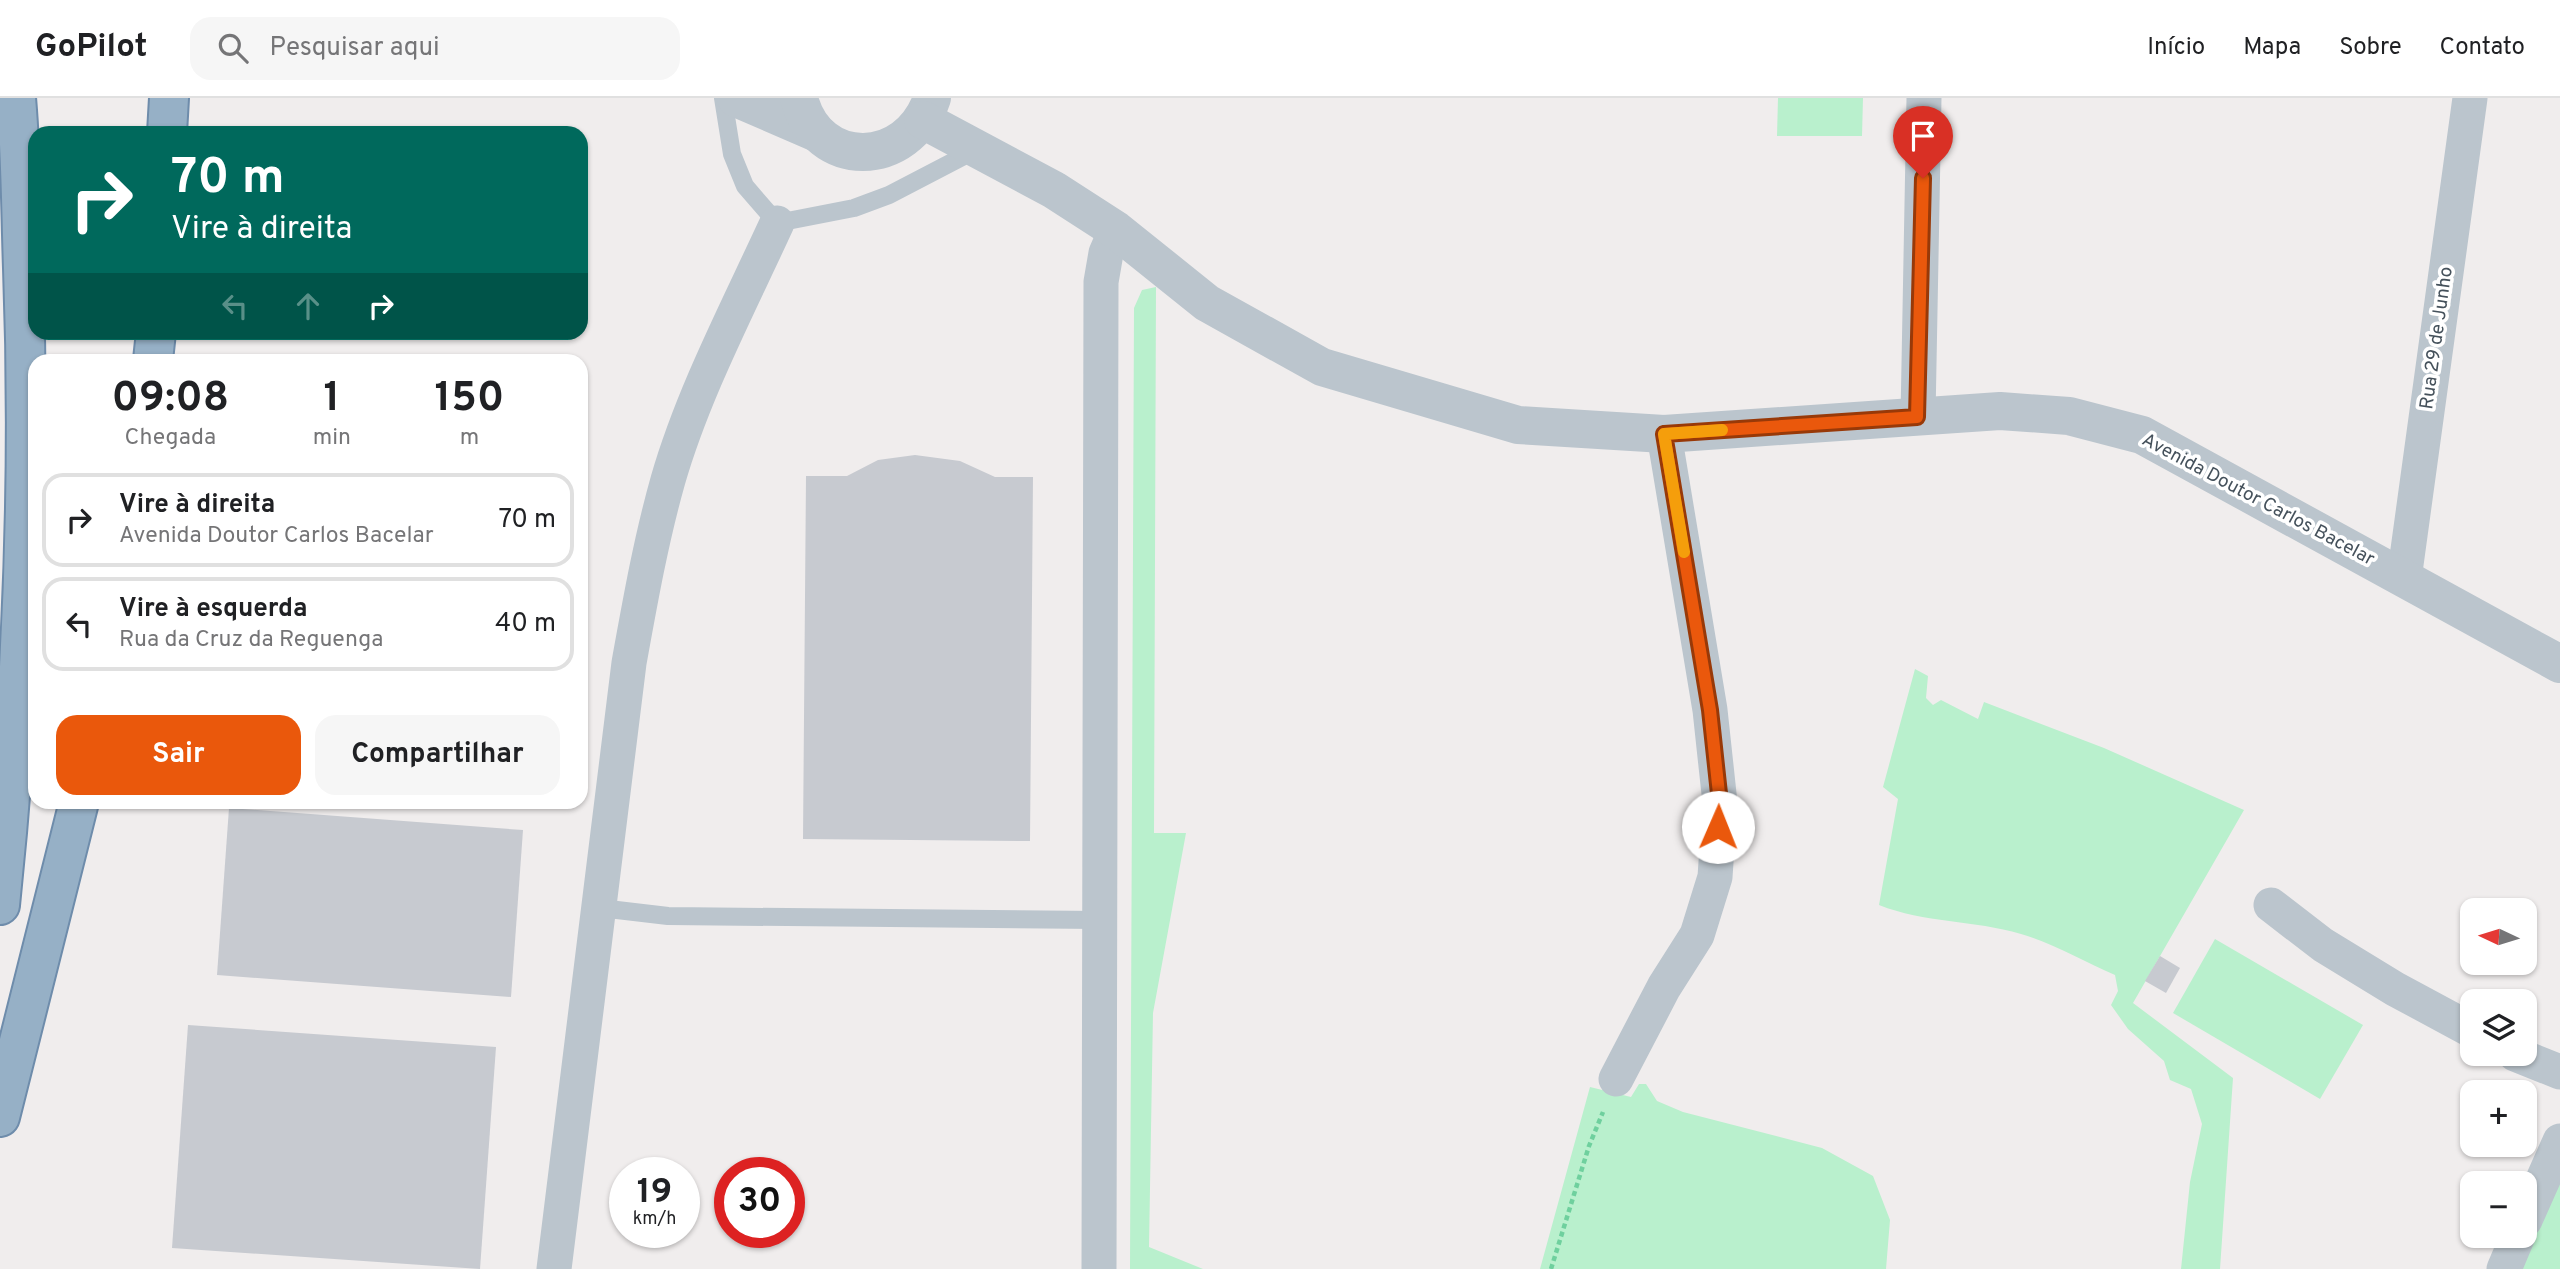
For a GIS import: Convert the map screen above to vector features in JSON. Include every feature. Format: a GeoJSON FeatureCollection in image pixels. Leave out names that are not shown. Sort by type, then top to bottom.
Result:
{"type":"FeatureCollection","features":[{"type":"Feature","properties":{"kind":"highway"},"geometry":{"type":"LineString","coordinates":[[0,905],[9,813],[25,529],[26,346],[16,98]]}},
{"type":"Feature","properties":{"kind":"highway"},"geometry":{"type":"LineString","coordinates":[[167,126],[169,98]]}},
{"type":"Feature","properties":{"kind":"highway"},"geometry":{"type":"LineString","coordinates":[[0,1117],[77,809]]}},
{"type":"Feature","properties":{"kind":"street"},"geometry":{"type":"LineString","coordinates":[[736,98],[817,133],[838,147],[862,152],[885,149],[907,138],[928,109]]}},
{"type":"Feature","properties":{"kind":"street"},"geometry":{"type":"LineString","coordinates":[[799,98],[802,111],[817,133]]}},
{"type":"Feature","properties":{"kind":"street"},"geometry":{"type":"LineString","coordinates":[[1917,417],[1924,98]]}},
{"type":"Feature","properties":{"kind":"street","name":"Rua 29 de Junho"},"geometry":{"type":"LineString","coordinates":[[2404,579],[2470,98]]}},
{"type":"Feature","properties":{"kind":"street","name":"Avenida Doutor Carlos Bacelar"},"geometry":{"type":"LineString","coordinates":[[928,109],[1116,230],[1207,303],[1322,367],[1518,425],[1664,434],[2000,411],[2068,416],[2142,435],[2560,664]]}},
{"type":"Feature","properties":{"kind":"street"},"geometry":{"type":"LineString","coordinates":[[554,1269],[629,663],[646,568],[669,478],[701,390],[777,223]]}},
{"type":"Feature","properties":{"kind":"street"},"geometry":{"type":"LineString","coordinates":[[1099,1269],[1101,282],[1107,253],[1116,230]]}},
{"type":"Feature","properties":{"kind":"street"},"geometry":{"type":"LineString","coordinates":[[1616,1079],[1664,987],[1697,935],[1715,877],[1720,803],[1710,710],[1664,434]]}},
{"type":"Feature","properties":{"kind":"street"},"geometry":{"type":"LineString","coordinates":[[2271,905],[2323,945],[2395,989],[2460,1024]]}},
{"type":"Feature","properties":{"kind":"street"},"geometry":{"type":"LineString","coordinates":[[2537,1063],[2560,1072]]}},
{"type":"Feature","properties":{"kind":"street"},"geometry":{"type":"LineString","coordinates":[[2537,1193],[2560,1141]]}},
{"type":"Feature","properties":{"kind":"street"},"geometry":{"type":"LineString","coordinates":[[2504,1269],[2513,1248]]}},
{"type":"Feature","properties":{"kind":"lane"},"geometry":{"type":"LineString","coordinates":[[723,98],[732,154],[745,186],[777,223],[854,208],[889,195],[962,157]]}},
{"type":"Feature","properties":{"kind":"lane"},"geometry":{"type":"LineString","coordinates":[[600,908],[668,916],[1100,920]]}},
{"type":"Feature","properties":{"kind":"path"},"geometry":{"type":"LineString","coordinates":[[1551,1269],[1589,1146],[1616,1079]]}},
{"type":"Feature","properties":{"kind":"green space"},"geometry":{"type":"Polygon","coordinates":[[[1778,98],[1863,98],[1862,136],[1777,136],[1778,98]]]}},
{"type":"Feature","properties":{"kind":"green space"},"geometry":{"type":"Polygon","coordinates":[[[1156,287],[1154,833],[1186,833],[1153,1013],[1149,1247],[1203,1269],[1130,1269],[1134,308],[1142,290],[1156,287]]]}},
{"type":"Feature","properties":{"kind":"green space"},"geometry":{"type":"Polygon","coordinates":[[[1915,669],[1928,676],[1926,698],[1933,705],[1941,700],[1978,719],[1984,702],[2104,748],[2244,810],[2133,1003],[2233,1078],[2220,1269],[2181,1269],[2190,1182],[2202,1124],[2191,1089],[2170,1080],[2164,1061],[2128,1029],[2111,1005],[2118,991],[2115,975],[2057,947],[2021,934],[1914,915],[1879,905],[1898,799],[1883,787],[1915,669]]]}},
{"type":"Feature","properties":{"kind":"green space"},"geometry":{"type":"Polygon","coordinates":[[[2215,939],[2363,1025],[2320,1099],[2173,1013],[2215,939]]]}},
{"type":"Feature","properties":{"kind":"green space"},"geometry":{"type":"Polygon","coordinates":[[[1639,1084],[1646,1084],[1657,1101],[1683,1112],[1822,1148],[1873,1176],[1890,1220],[1886,1269],[1540,1269],[1590,1087],[1631,1097],[1639,1084]]]}},
{"type":"Feature","properties":{"kind":"green space"},"geometry":{"type":"Polygon","coordinates":[[[2560,1178],[2560,1269],[2519,1269],[2528,1248],[2537,1248],[2537,1229],[2560,1178]]]}},
{"type":"Feature","properties":{"kind":"building"},"geometry":{"type":"Polygon","coordinates":[[[915,455],[960,461],[995,477],[1033,477],[1030,841],[803,839],[806,476],[847,476],[878,460],[915,455]]]}},
{"type":"Feature","properties":{"kind":"building"},"geometry":{"type":"Polygon","coordinates":[[[229,809],[523,830],[511,997],[217,975],[229,809]]]}},
{"type":"Feature","properties":{"kind":"building"},"geometry":{"type":"Polygon","coordinates":[[[2160,956],[2180,968],[2166,993],[2145,981],[2160,956]]]}},
{"type":"Feature","properties":{"kind":"building"},"geometry":{"type":"Polygon","coordinates":[[[188,1025],[496,1047],[480,1269],[172,1248],[188,1025]]]}},
{"type":"Feature","properties":{"kind":"slow traffic"},"geometry":{"type":"LineString","coordinates":[[1684,552],[1664,434],[1722,430]]}},
{"type":"Feature","properties":{"kind":"route"},"geometry":{"type":"LineString","coordinates":[[1718,827],[1720,803],[1710,710],[1664,434],[1917,417],[1923,178]]}}]}
